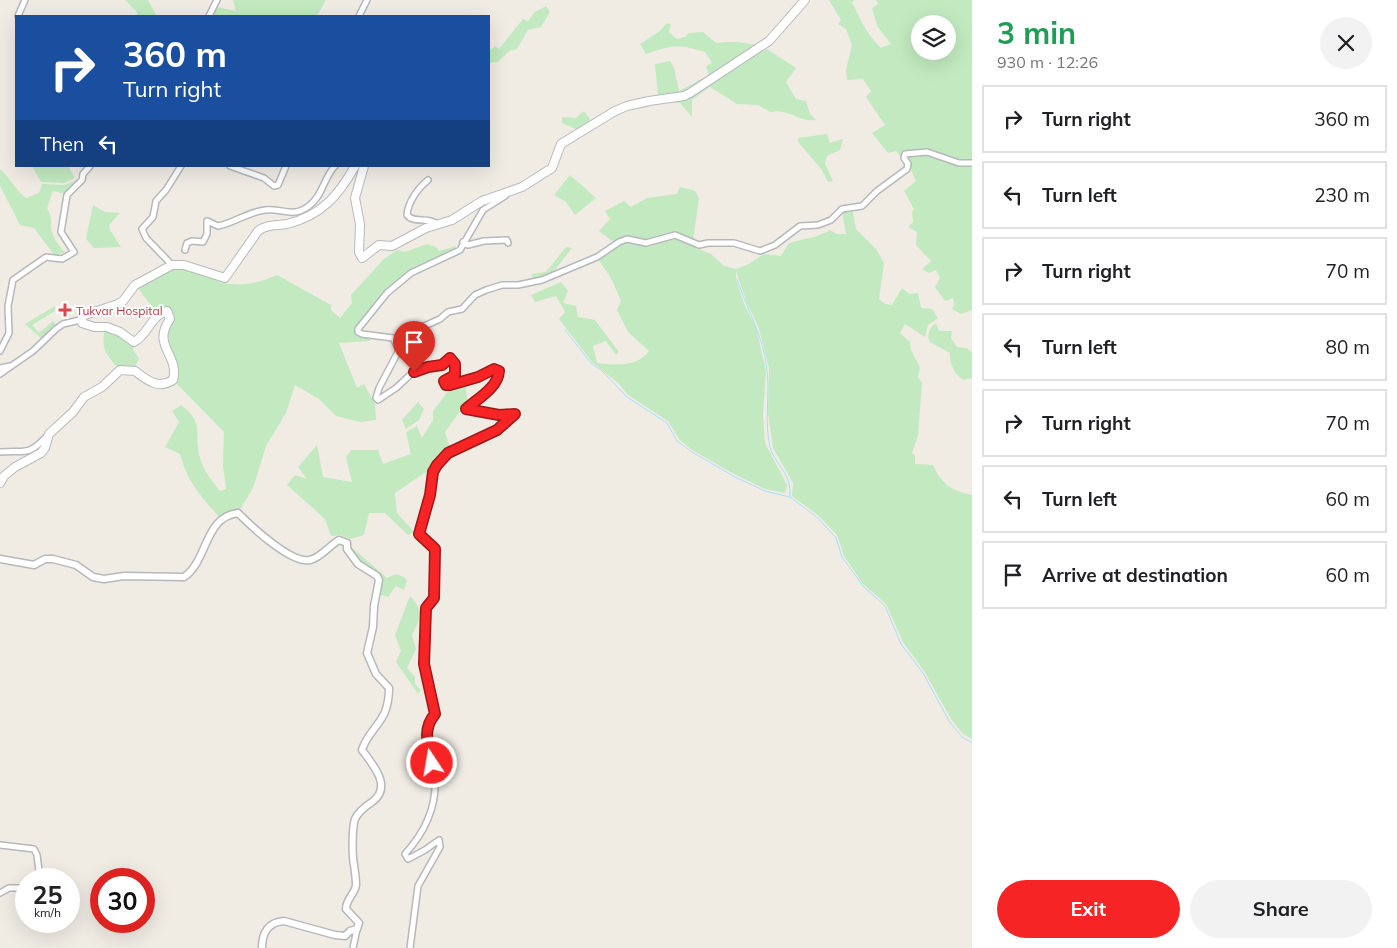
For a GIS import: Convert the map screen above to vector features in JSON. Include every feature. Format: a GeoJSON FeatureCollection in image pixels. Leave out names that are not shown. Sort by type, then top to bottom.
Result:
{"type":"FeatureCollection","features":[{"type":"Feature","properties":{"kind":"main road"},"geometry":{"type":"LineString","coordinates":[[364,167],[355,198],[360,224],[359,252],[362,258],[379,245],[392,246],[426,228],[452,220],[482,200],[522,187],[552,168],[558,148],[568,139],[615,111],[649,101],[684,96],[769,41],[804,0]]}},
{"type":"Feature","properties":{"kind":"main road"},"geometry":{"type":"LineString","coordinates":[[0,483],[4,476],[14,467],[41,453],[45,448],[49,434],[73,412],[84,397],[102,387],[120,370],[135,370],[148,381],[162,385],[173,380],[174,368],[162,335],[163,328],[170,319],[167,311],[155,318],[139,340],[134,342],[120,332],[107,327],[94,327],[82,323],[80,320],[82,316],[118,304],[123,301],[134,285],[172,265],[184,265],[225,278],[258,231],[263,227],[299,221],[326,207],[342,188],[354,167]]}},
{"type":"Feature","properties":{"kind":"street"},"geometry":{"type":"LineString","coordinates":[[18,15],[25,0]]}},
{"type":"Feature","properties":{"kind":"street"},"geometry":{"type":"LineString","coordinates":[[209,15],[216,0]]}},
{"type":"Feature","properties":{"kind":"street"},"geometry":{"type":"LineString","coordinates":[[360,15],[367,0]]}},
{"type":"Feature","properties":{"kind":"street"},"geometry":{"type":"LineString","coordinates":[[410,948],[418,886],[440,847],[439,840],[408,859],[406,854],[417,842],[431,817],[435,777],[426,736],[429,721],[435,714],[424,664],[426,608],[434,598],[435,549],[419,534],[419,527],[430,495],[433,472],[442,458],[448,453],[497,430],[515,414],[499,415],[466,409],[486,393],[499,376],[499,371],[494,369],[469,380],[446,385],[444,381],[455,375],[455,364],[450,358],[442,365],[428,367],[410,375],[396,388],[378,400],[376,398],[379,388],[399,350],[413,331],[440,319],[448,312],[462,309],[475,295],[502,285],[518,285],[542,280],[596,257],[619,242],[627,240],[646,243],[675,235],[699,245],[708,242],[734,243],[760,250],[774,244],[800,226],[818,225],[830,220],[842,209],[862,206],[876,192],[907,169],[908,164],[904,158],[905,154],[927,152],[959,164],[972,163]]}},
{"type":"Feature","properties":{"kind":"street"},"geometry":{"type":"LineString","coordinates":[[0,351],[9,332],[8,306],[13,280],[46,258],[62,258],[74,252],[61,232],[66,200],[67,195],[82,180],[83,174],[89,167]]}},
{"type":"Feature","properties":{"kind":"street"},"geometry":{"type":"LineString","coordinates":[[172,265],[146,238],[142,229],[153,217],[156,201],[166,190],[180,167]]}},
{"type":"Feature","properties":{"kind":"street"},"geometry":{"type":"LineString","coordinates":[[232,167],[264,178],[274,186],[278,185],[286,167]]}},
{"type":"Feature","properties":{"kind":"street"},"geometry":{"type":"LineString","coordinates":[[185,250],[187,243],[192,241],[203,242],[207,234],[207,221],[218,226],[252,213],[266,210],[290,213],[304,209],[320,193],[329,172],[334,167]]}},
{"type":"Feature","properties":{"kind":"street"},"geometry":{"type":"LineString","coordinates":[[428,180],[421,186],[410,205],[407,215],[413,220],[432,220],[438,224]]}},
{"type":"Feature","properties":{"kind":"street"},"geometry":{"type":"LineString","coordinates":[[399,350],[393,338],[358,332],[368,314],[394,286],[412,273],[460,250],[483,210],[513,190]]}},
{"type":"Feature","properties":{"kind":"street"},"geometry":{"type":"LineString","coordinates":[[464,242],[468,245],[493,240],[507,240],[508,243]]}},
{"type":"Feature","properties":{"kind":"street"},"geometry":{"type":"LineString","coordinates":[[0,374],[33,351],[56,328],[63,324],[80,320]]}},
{"type":"Feature","properties":{"kind":"street"},"geometry":{"type":"LineString","coordinates":[[0,368],[11,366]]}},
{"type":"Feature","properties":{"kind":"street"},"geometry":{"type":"LineString","coordinates":[[0,452],[25,452],[32,450],[49,434]]}},
{"type":"Feature","properties":{"kind":"street"},"geometry":{"type":"LineString","coordinates":[[0,559],[34,565],[45,558],[58,560],[76,565],[93,577],[104,579],[124,576],[184,577],[196,567],[207,541],[218,524],[231,514],[238,513],[270,542],[303,560],[311,560],[339,540],[347,543],[347,549],[358,564],[377,576],[379,580],[374,606],[374,627],[368,653],[376,674],[389,688],[389,701],[385,714],[364,742],[362,750],[378,772],[382,783],[381,792],[376,800],[361,810],[355,819],[353,863],[356,888],[346,903],[346,909],[359,923],[353,948]]}},
{"type":"Feature","properties":{"kind":"street"},"geometry":{"type":"LineString","coordinates":[[0,845],[34,849],[37,854],[39,868]]}},
{"type":"Feature","properties":{"kind":"street"},"geometry":{"type":"LineString","coordinates":[[0,894],[9,888],[15,888]]}},
{"type":"Feature","properties":{"kind":"street"},"geometry":{"type":"LineString","coordinates":[[262,948],[262,939],[265,931],[276,921],[284,920],[335,935],[345,936],[350,931],[357,929]]}},
{"type":"Feature","properties":{"kind":"green space"},"geometry":{"type":"Polygon","coordinates":[[[125,0],[148,0],[156,15],[138,15],[125,0]]]}},
{"type":"Feature","properties":{"kind":"green space"},"geometry":{"type":"Polygon","coordinates":[[[233,0],[326,0],[318,15],[214,15],[217,7],[236,11],[233,0]]]}},
{"type":"Feature","properties":{"kind":"green space"},"geometry":{"type":"Polygon","coordinates":[[[829,0],[854,0],[852,2],[864,26],[881,48],[891,44],[877,26],[872,8],[878,4],[876,0],[972,0],[972,162],[921,151],[904,153],[903,160],[896,151],[888,153],[872,133],[885,125],[866,97],[871,91],[863,79],[847,80],[846,70],[852,45],[846,29],[838,24],[841,20],[829,0]]]}},
{"type":"Feature","properties":{"kind":"green space"},"geometry":{"type":"Polygon","coordinates":[[[546,6],[550,12],[541,27],[528,30],[517,49],[509,51],[498,62],[490,63],[490,50],[495,46],[499,49],[523,19],[528,21],[535,12],[546,6]]]}},
{"type":"Feature","properties":{"kind":"green space"},"geometry":{"type":"Polygon","coordinates":[[[667,23],[671,24],[669,32],[677,39],[685,37],[689,33],[703,32],[716,43],[738,42],[759,46],[681,94],[658,96],[655,64],[670,61],[674,68],[679,91],[709,75],[706,66],[712,63],[705,52],[681,47],[669,47],[646,54],[640,44],[660,31],[667,23]]]}},
{"type":"Feature","properties":{"kind":"green space"},"geometry":{"type":"Polygon","coordinates":[[[767,49],[796,68],[786,82],[796,99],[806,101],[810,114],[816,120],[803,119],[783,112],[770,112],[758,105],[737,104],[710,87],[692,100],[692,117],[680,103],[672,102],[673,99],[767,49]]]}},
{"type":"Feature","properties":{"kind":"green space"},"geometry":{"type":"Polygon","coordinates":[[[584,111],[592,122],[578,130],[562,123],[562,117],[576,118],[584,111]]]}},
{"type":"Feature","properties":{"kind":"green space"},"geometry":{"type":"Polygon","coordinates":[[[827,134],[830,143],[843,139],[840,150],[827,156],[825,164],[833,181],[828,182],[822,170],[798,142],[798,138],[827,134]]]}},
{"type":"Feature","properties":{"kind":"green space"},"geometry":{"type":"Polygon","coordinates":[[[919,153],[972,164],[972,310],[961,314],[952,309],[954,305],[953,298],[945,301],[935,287],[940,278],[936,270],[929,273],[922,269],[931,261],[916,245],[917,232],[908,227],[913,222],[912,212],[914,209],[904,191],[916,181],[906,158],[907,155],[919,153]]]}},
{"type":"Feature","properties":{"kind":"green space"},"geometry":{"type":"Polygon","coordinates":[[[33,167],[69,167],[75,178],[64,183],[41,182],[33,167]]]}},
{"type":"Feature","properties":{"kind":"green space"},"geometry":{"type":"Polygon","coordinates":[[[0,169],[26,198],[39,193],[42,184],[64,185],[77,180],[78,184],[65,194],[53,191],[47,208],[52,234],[65,252],[55,256],[34,228],[20,225],[0,186],[0,169]]]}},
{"type":"Feature","properties":{"kind":"green space"},"geometry":{"type":"Polygon","coordinates":[[[570,175],[596,198],[575,215],[566,202],[554,195],[570,175]]]}},
{"type":"Feature","properties":{"kind":"green space"},"geometry":{"type":"Polygon","coordinates":[[[680,187],[695,191],[699,198],[693,241],[675,233],[647,241],[628,238],[612,241],[599,231],[610,219],[605,211],[624,201],[631,207],[647,198],[677,194],[680,187]]]}},
{"type":"Feature","properties":{"kind":"green space"},"geometry":{"type":"Polygon","coordinates":[[[93,205],[105,212],[120,213],[109,225],[110,230],[121,247],[94,248],[86,239],[93,205]]]}},
{"type":"Feature","properties":{"kind":"green space"},"geometry":{"type":"Polygon","coordinates":[[[852,209],[856,229],[876,249],[884,263],[879,299],[885,304],[892,305],[902,288],[909,294],[918,293],[921,308],[932,309],[938,318],[928,325],[925,337],[905,324],[900,333],[910,342],[911,350],[920,367],[918,377],[922,383],[918,435],[912,453],[915,456],[915,464],[933,465],[939,477],[948,486],[959,492],[972,495],[972,739],[963,734],[951,719],[924,671],[903,642],[886,604],[863,584],[844,556],[837,535],[819,516],[792,496],[793,483],[773,448],[768,413],[769,368],[758,326],[747,303],[736,271],[736,279],[745,306],[756,327],[766,371],[763,415],[765,443],[787,485],[785,493],[765,489],[692,450],[679,439],[668,421],[628,395],[618,383],[592,362],[559,319],[565,312],[556,296],[535,302],[531,295],[561,282],[568,291],[563,303],[576,306],[578,317],[595,320],[619,352],[616,355],[606,341],[593,346],[597,363],[626,364],[639,360],[649,351],[628,332],[617,310],[621,301],[611,278],[598,259],[613,248],[627,243],[652,245],[672,238],[711,254],[724,266],[736,269],[747,265],[764,254],[781,256],[789,243],[814,237],[830,230],[837,234],[846,234],[842,212],[852,209]]]}},
{"type":"Feature","properties":{"kind":"green space"},"geometry":{"type":"Polygon","coordinates":[[[427,244],[436,247],[439,251],[456,246],[455,251],[410,271],[392,285],[361,319],[355,328],[356,334],[370,336],[370,341],[339,343],[357,388],[364,384],[375,404],[376,420],[360,422],[336,416],[319,399],[295,385],[286,413],[266,446],[253,488],[239,511],[230,511],[219,517],[191,481],[180,454],[165,447],[179,422],[172,411],[181,405],[194,418],[201,462],[220,491],[226,489],[223,465],[224,432],[176,383],[177,374],[165,340],[170,319],[162,309],[156,312],[137,287],[161,273],[176,268],[189,269],[218,281],[231,284],[252,283],[277,275],[331,305],[331,310],[340,318],[352,303],[351,295],[384,259],[397,250],[405,252],[427,244]]]}},
{"type":"Feature","properties":{"kind":"green space"},"geometry":{"type":"Polygon","coordinates":[[[566,247],[572,248],[551,275],[533,280],[532,274],[546,272],[566,247]]]}},
{"type":"Feature","properties":{"kind":"green space"},"geometry":{"type":"Polygon","coordinates":[[[55,306],[55,311],[32,325],[39,333],[53,321],[56,325],[42,339],[25,324],[55,306]]]}},
{"type":"Feature","properties":{"kind":"green space"},"geometry":{"type":"Polygon","coordinates":[[[936,323],[939,331],[952,331],[951,338],[957,347],[967,348],[972,353],[972,378],[964,380],[961,378],[955,372],[950,353],[930,342],[928,337],[929,331],[936,323]]]}},
{"type":"Feature","properties":{"kind":"green space"},"geometry":{"type":"Polygon","coordinates":[[[105,329],[118,333],[134,343],[133,350],[139,358],[135,367],[118,368],[110,358],[104,346],[105,329]]]}},
{"type":"Feature","properties":{"kind":"green space"},"geometry":{"type":"Polygon","coordinates":[[[465,384],[468,403],[445,432],[451,450],[438,459],[429,470],[395,493],[397,513],[414,532],[408,535],[385,513],[369,513],[364,535],[350,539],[341,535],[331,536],[325,519],[287,485],[295,475],[307,479],[298,467],[317,445],[323,477],[352,482],[346,457],[351,450],[378,450],[383,464],[411,454],[406,432],[417,426],[422,438],[433,420],[433,411],[449,390],[465,384]]]}},
{"type":"Feature","properties":{"kind":"green space"},"geometry":{"type":"Polygon","coordinates":[[[418,402],[424,409],[419,420],[406,429],[402,420],[418,402]]]}},
{"type":"Feature","properties":{"kind":"green space"},"geometry":{"type":"Polygon","coordinates":[[[349,545],[387,578],[396,574],[404,577],[407,581],[404,590],[396,586],[388,597],[379,594],[381,581],[358,561],[349,545]]]}},
{"type":"Feature","properties":{"kind":"green space"},"geometry":{"type":"Polygon","coordinates":[[[410,596],[418,606],[420,615],[412,635],[416,649],[407,668],[415,677],[415,684],[421,690],[418,694],[396,662],[401,651],[395,635],[410,596]]]}},
{"type":"Feature","properties":{"kind":"waterway"},"geometry":{"type":"LineString","coordinates":[[737,279],[755,324],[765,358],[768,380],[768,438],[773,454],[786,475],[790,496]]}},
{"type":"Feature","properties":{"kind":"waterway"},"geometry":{"type":"LineString","coordinates":[[565,330],[591,363],[602,371],[627,397],[667,423],[677,441],[735,477],[765,491],[790,497],[818,518],[836,538],[842,557],[863,586],[885,606],[901,644],[923,673],[949,721],[962,737],[972,743]]}},
{"type":"Feature","properties":{"kind":"place","name":"Tukvar Hospital"},"geometry":{"type":"Point","coordinates":[65,310]}},
{"type":"Feature","properties":{"kind":"route"},"geometry":{"type":"LineString","coordinates":[[414,372],[442,365],[450,358],[455,364],[455,375],[444,381],[446,385],[478,377],[494,369],[499,371],[499,376],[483,397],[466,409],[499,415],[515,414],[513,418],[497,430],[482,439],[448,453],[442,458],[433,472],[430,495],[419,527],[419,534],[435,549],[434,598],[426,608],[424,664],[435,714],[429,721],[426,736],[432,763]]}}]}
